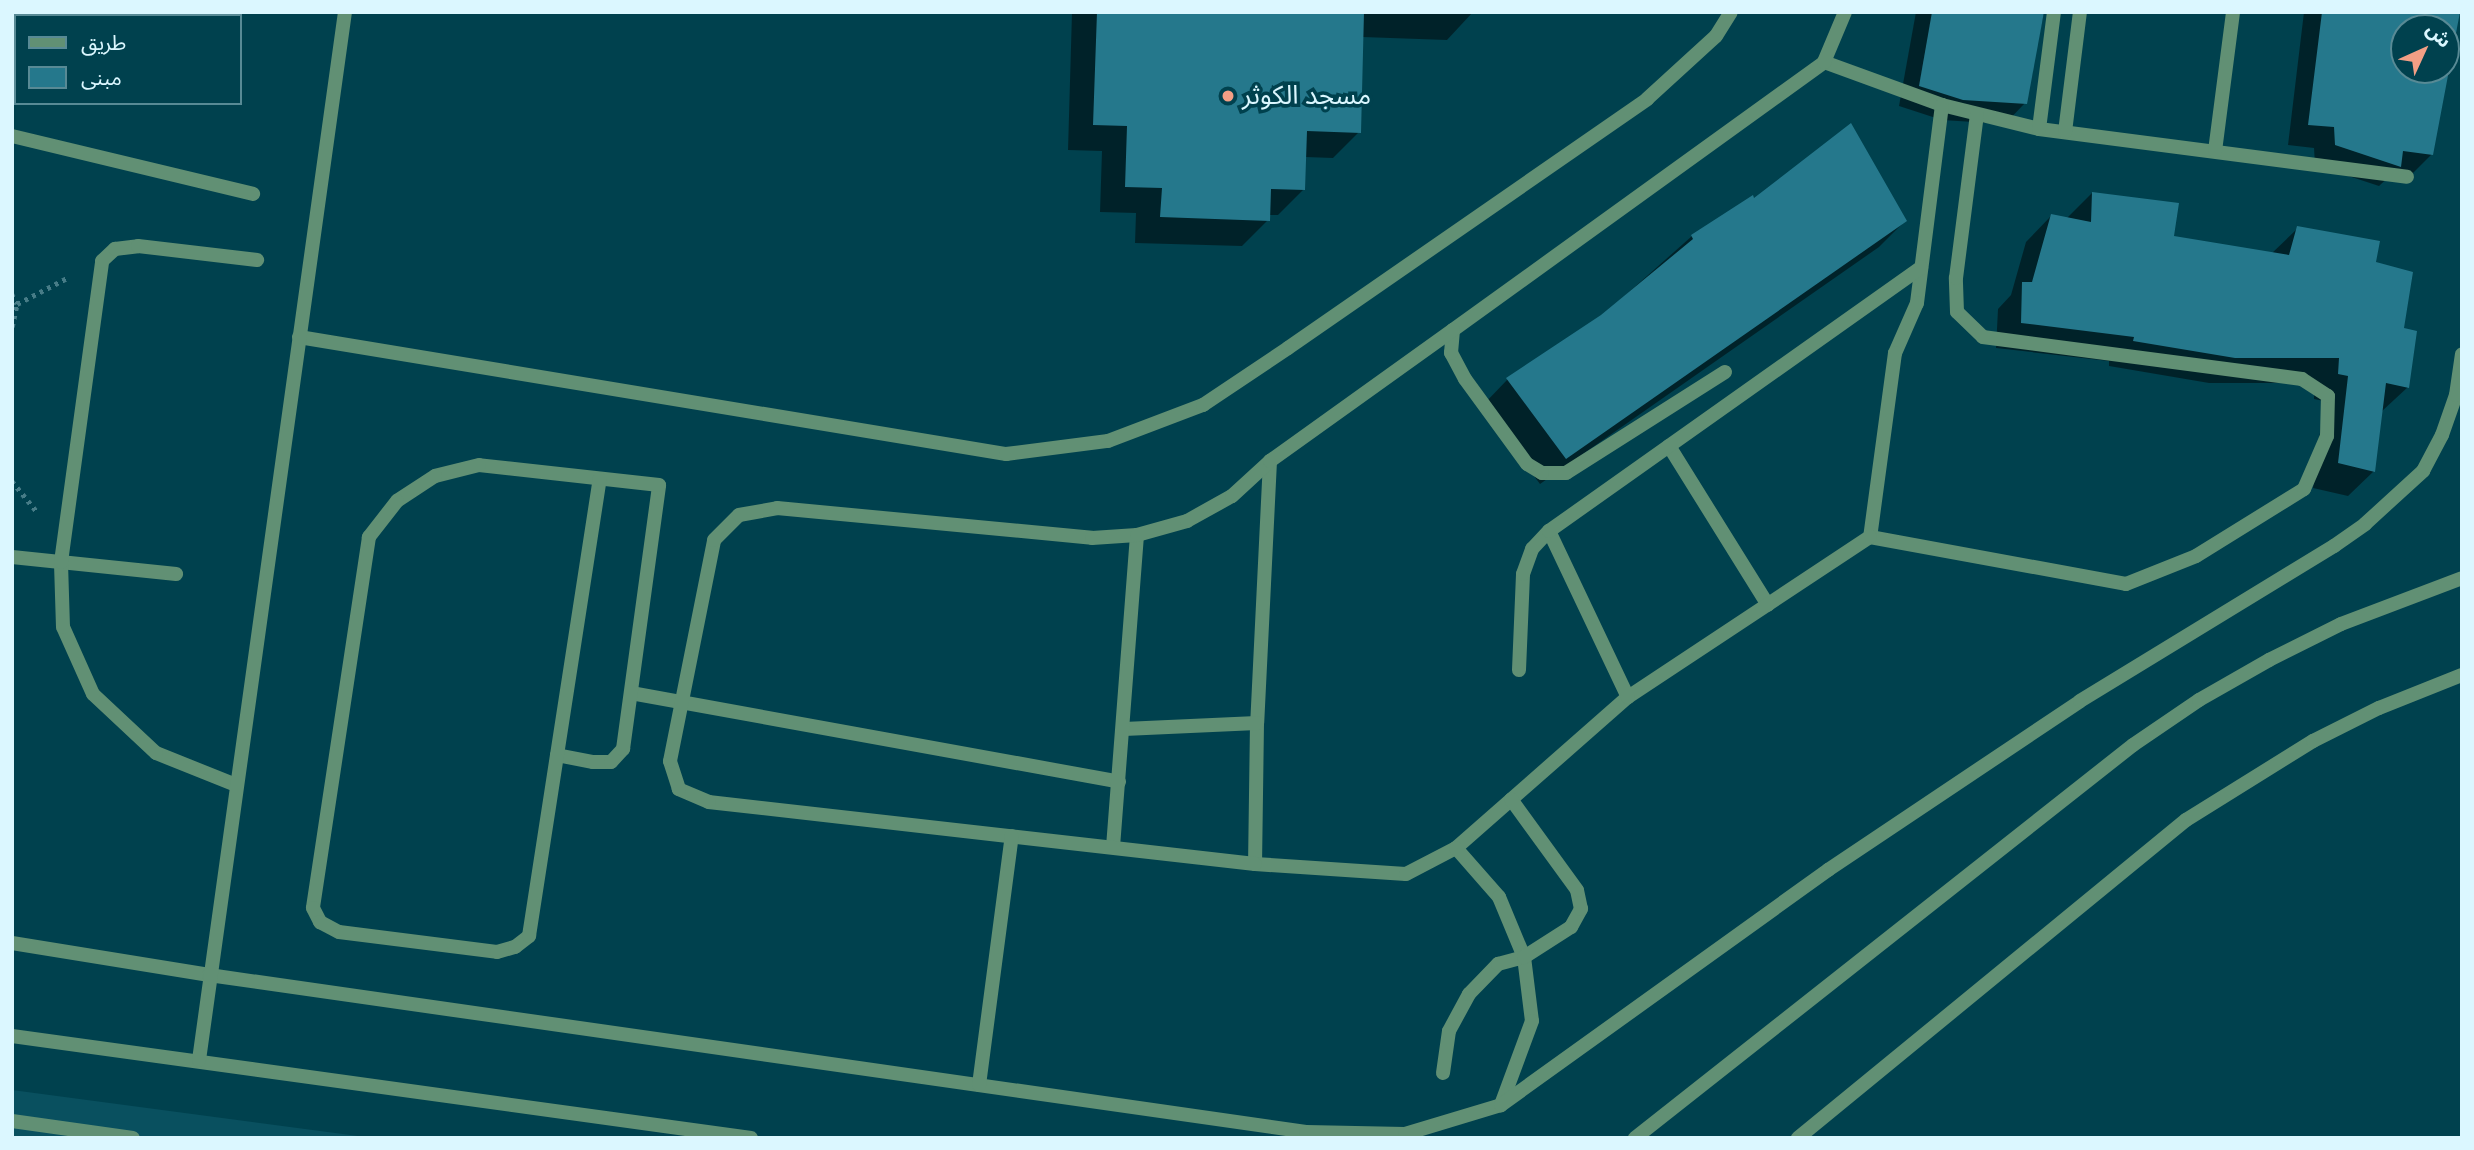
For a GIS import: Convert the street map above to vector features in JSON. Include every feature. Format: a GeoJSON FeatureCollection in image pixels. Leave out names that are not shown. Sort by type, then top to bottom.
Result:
{"type":"FeatureCollection","features":[{"type":"Feature","properties":{"kind":"street"},"geometry":{"type":"LineString","coordinates":[[198,1060],[345,12]]}},
{"type":"Feature","properties":{"kind":"street"},"geometry":{"type":"LineString","coordinates":[[299,337],[1006,454],[1108,441],[1203,405],[1311,332],[1647,99],[1716,36],[1731,12]]}},
{"type":"Feature","properties":{"kind":"street"},"geometry":{"type":"LineString","coordinates":[[1845,12],[1824,62],[1270,461],[1232,496],[1198,514],[1137,535],[1092,538],[777,508],[739,515],[714,540],[670,761],[679,789],[709,802],[1255,864],[1406,874],[1456,848],[1628,697],[1870,537],[2126,584],[2196,556],[2304,489],[2327,436],[2328,396],[2302,379],[1983,337],[1958,312],[1956,278],[1977,114]]}},
{"type":"Feature","properties":{"kind":"street"},"geometry":{"type":"LineString","coordinates":[[2039,129],[2054,12]]}},
{"type":"Feature","properties":{"kind":"street"},"geometry":{"type":"LineString","coordinates":[[2065,132],[2080,12]]}},
{"type":"Feature","properties":{"kind":"street"},"geometry":{"type":"LineString","coordinates":[[2215,151],[2233,12]]}},
{"type":"Feature","properties":{"kind":"street"},"geometry":{"type":"LineString","coordinates":[[1824,62],[1942,105],[2039,129],[2407,177]]}},
{"type":"Feature","properties":{"kind":"street"},"geometry":{"type":"LineString","coordinates":[[1870,537],[1895,353],[1917,303],[1942,105]]}},
{"type":"Feature","properties":{"kind":"street"},"geometry":{"type":"LineString","coordinates":[[12,136],[253,194]]}},
{"type":"Feature","properties":{"kind":"street"},"geometry":{"type":"LineString","coordinates":[[236,785],[156,753],[93,695],[63,627],[61,562],[102,261],[115,249],[138,246],[257,260]]}},
{"type":"Feature","properties":{"kind":"street"},"geometry":{"type":"LineString","coordinates":[[1519,670],[1524,573],[1532,549],[1549,531],[1921,268]]}},
{"type":"Feature","properties":{"kind":"street"},"geometry":{"type":"LineString","coordinates":[[1453,330],[1451,353],[1465,379],[1527,464],[1542,473],[1566,473],[1726,372]]}},
{"type":"Feature","properties":{"kind":"street"},"geometry":{"type":"LineString","coordinates":[[12,943],[209,975],[1306,1132],[1405,1134],[1501,1105],[1828,870],[2080,701],[2365,524],[2423,471],[2442,435],[2456,395],[2462,354]]}},
{"type":"Feature","properties":{"kind":"street"},"geometry":{"type":"LineString","coordinates":[[1669,446],[1768,605]]}},
{"type":"Feature","properties":{"kind":"street"},"geometry":{"type":"LineString","coordinates":[[1255,864],[1257,723],[1270,461]]}},
{"type":"Feature","properties":{"kind":"street"},"geometry":{"type":"LineString","coordinates":[[557,755],[593,762],[611,762],[623,749],[659,485],[600,478],[479,465],[435,476],[397,501],[369,537],[313,908],[320,922],[339,932],[498,952],[515,947],[529,936],[557,755],[600,478]]}},
{"type":"Feature","properties":{"kind":"street"},"geometry":{"type":"LineString","coordinates":[[1549,531],[1628,697]]}},
{"type":"Feature","properties":{"kind":"street"},"geometry":{"type":"LineString","coordinates":[[1113,847],[1137,535]]}},
{"type":"Feature","properties":{"kind":"street"},"geometry":{"type":"LineString","coordinates":[[12,557],[176,574]]}},
{"type":"Feature","properties":{"kind":"street"},"geometry":{"type":"LineString","coordinates":[[1635,1138],[2133,745],[2199,700],[2269,660],[2341,624],[2462,578]]}},
{"type":"Feature","properties":{"kind":"street"},"geometry":{"type":"LineString","coordinates":[[1798,1138],[2186,820],[2313,741],[2379,708],[2462,675]]}},
{"type":"Feature","properties":{"kind":"street"},"geometry":{"type":"LineString","coordinates":[[631,693],[1119,782]]}},
{"type":"Feature","properties":{"kind":"street"},"geometry":{"type":"LineString","coordinates":[[1124,729],[1257,723]]}},
{"type":"Feature","properties":{"kind":"street"},"geometry":{"type":"LineString","coordinates":[[1443,1073],[1449,1031],[1469,994],[1498,964],[1524,957],[1571,927],[1581,909],[1577,890],[1511,799]]}},
{"type":"Feature","properties":{"kind":"street"},"geometry":{"type":"LineString","coordinates":[[979,1086],[1012,836]]}},
{"type":"Feature","properties":{"kind":"street"},"geometry":{"type":"LineString","coordinates":[[1456,848],[1499,897],[1524,957],[1532,1021],[1501,1105]]}},
{"type":"Feature","properties":{"kind":"street"},"geometry":{"type":"LineString","coordinates":[[12,1036],[751,1138]]}},
{"type":"Feature","properties":{"kind":"street"},"geometry":{"type":"LineString","coordinates":[[12,1121],[133,1138]]}},
{"type":"Feature","properties":{"kind":"path"},"geometry":{"type":"LineString","coordinates":[[17,304],[102,261]]}},
{"type":"Feature","properties":{"kind":"path"},"geometry":{"type":"LineString","coordinates":[[12,295],[17,304],[12,327]]}},
{"type":"Feature","properties":{"kind":"shaded area"},"geometry":{"type":"Polygon","coordinates":[[[12,1090],[373,1138],[12,1138],[12,1090]]]}},
{"type":"Feature","properties":{"kind":"building","name":"مسجد الكوثر"},"geometry":{"type":"Polygon","coordinates":[[[1097,12],[1364,12],[1361,133],[1307,131],[1305,190],[1271,189],[1270,221],[1160,217],[1162,188],[1125,187],[1127,126],[1093,125],[1097,12]]]}},
{"type":"Feature","properties":{"kind":"building"},"geometry":{"type":"Polygon","coordinates":[[[1932,12],[2044,12],[2027,104],[1963,100],[1919,86],[1932,12]]]}},
{"type":"Feature","properties":{"kind":"building"},"geometry":{"type":"Polygon","coordinates":[[[2322,12],[2460,12],[2390,14],[2390,84],[2446,84],[2433,155],[2403,151],[2401,167],[2335,145],[2334,127],[2308,125],[2322,12]]]}},
{"type":"Feature","properties":{"kind":"building"},"geometry":{"type":"Polygon","coordinates":[[[1851,123],[1907,221],[1566,459],[1506,378],[1601,315],[1693,239],[1691,235],[1753,195],[1754,198],[1851,123]]]}},
{"type":"Feature","properties":{"kind":"building"},"geometry":{"type":"Polygon","coordinates":[[[2092,192],[2179,203],[2174,236],[2289,255],[2297,226],[2380,241],[2376,262],[2413,272],[2404,328],[2417,331],[2409,388],[2386,383],[2375,472],[2338,463],[2348,376],[2338,374],[2339,358],[2235,358],[2133,341],[2134,337],[2021,323],[2022,282],[2032,282],[2051,214],[2091,222],[2092,192]]]}},
{"type":"Feature","properties":{"kind":"place","name":"مسجد الكوثر"},"geometry":{"type":"Point","coordinates":[1228,96]}}]}
